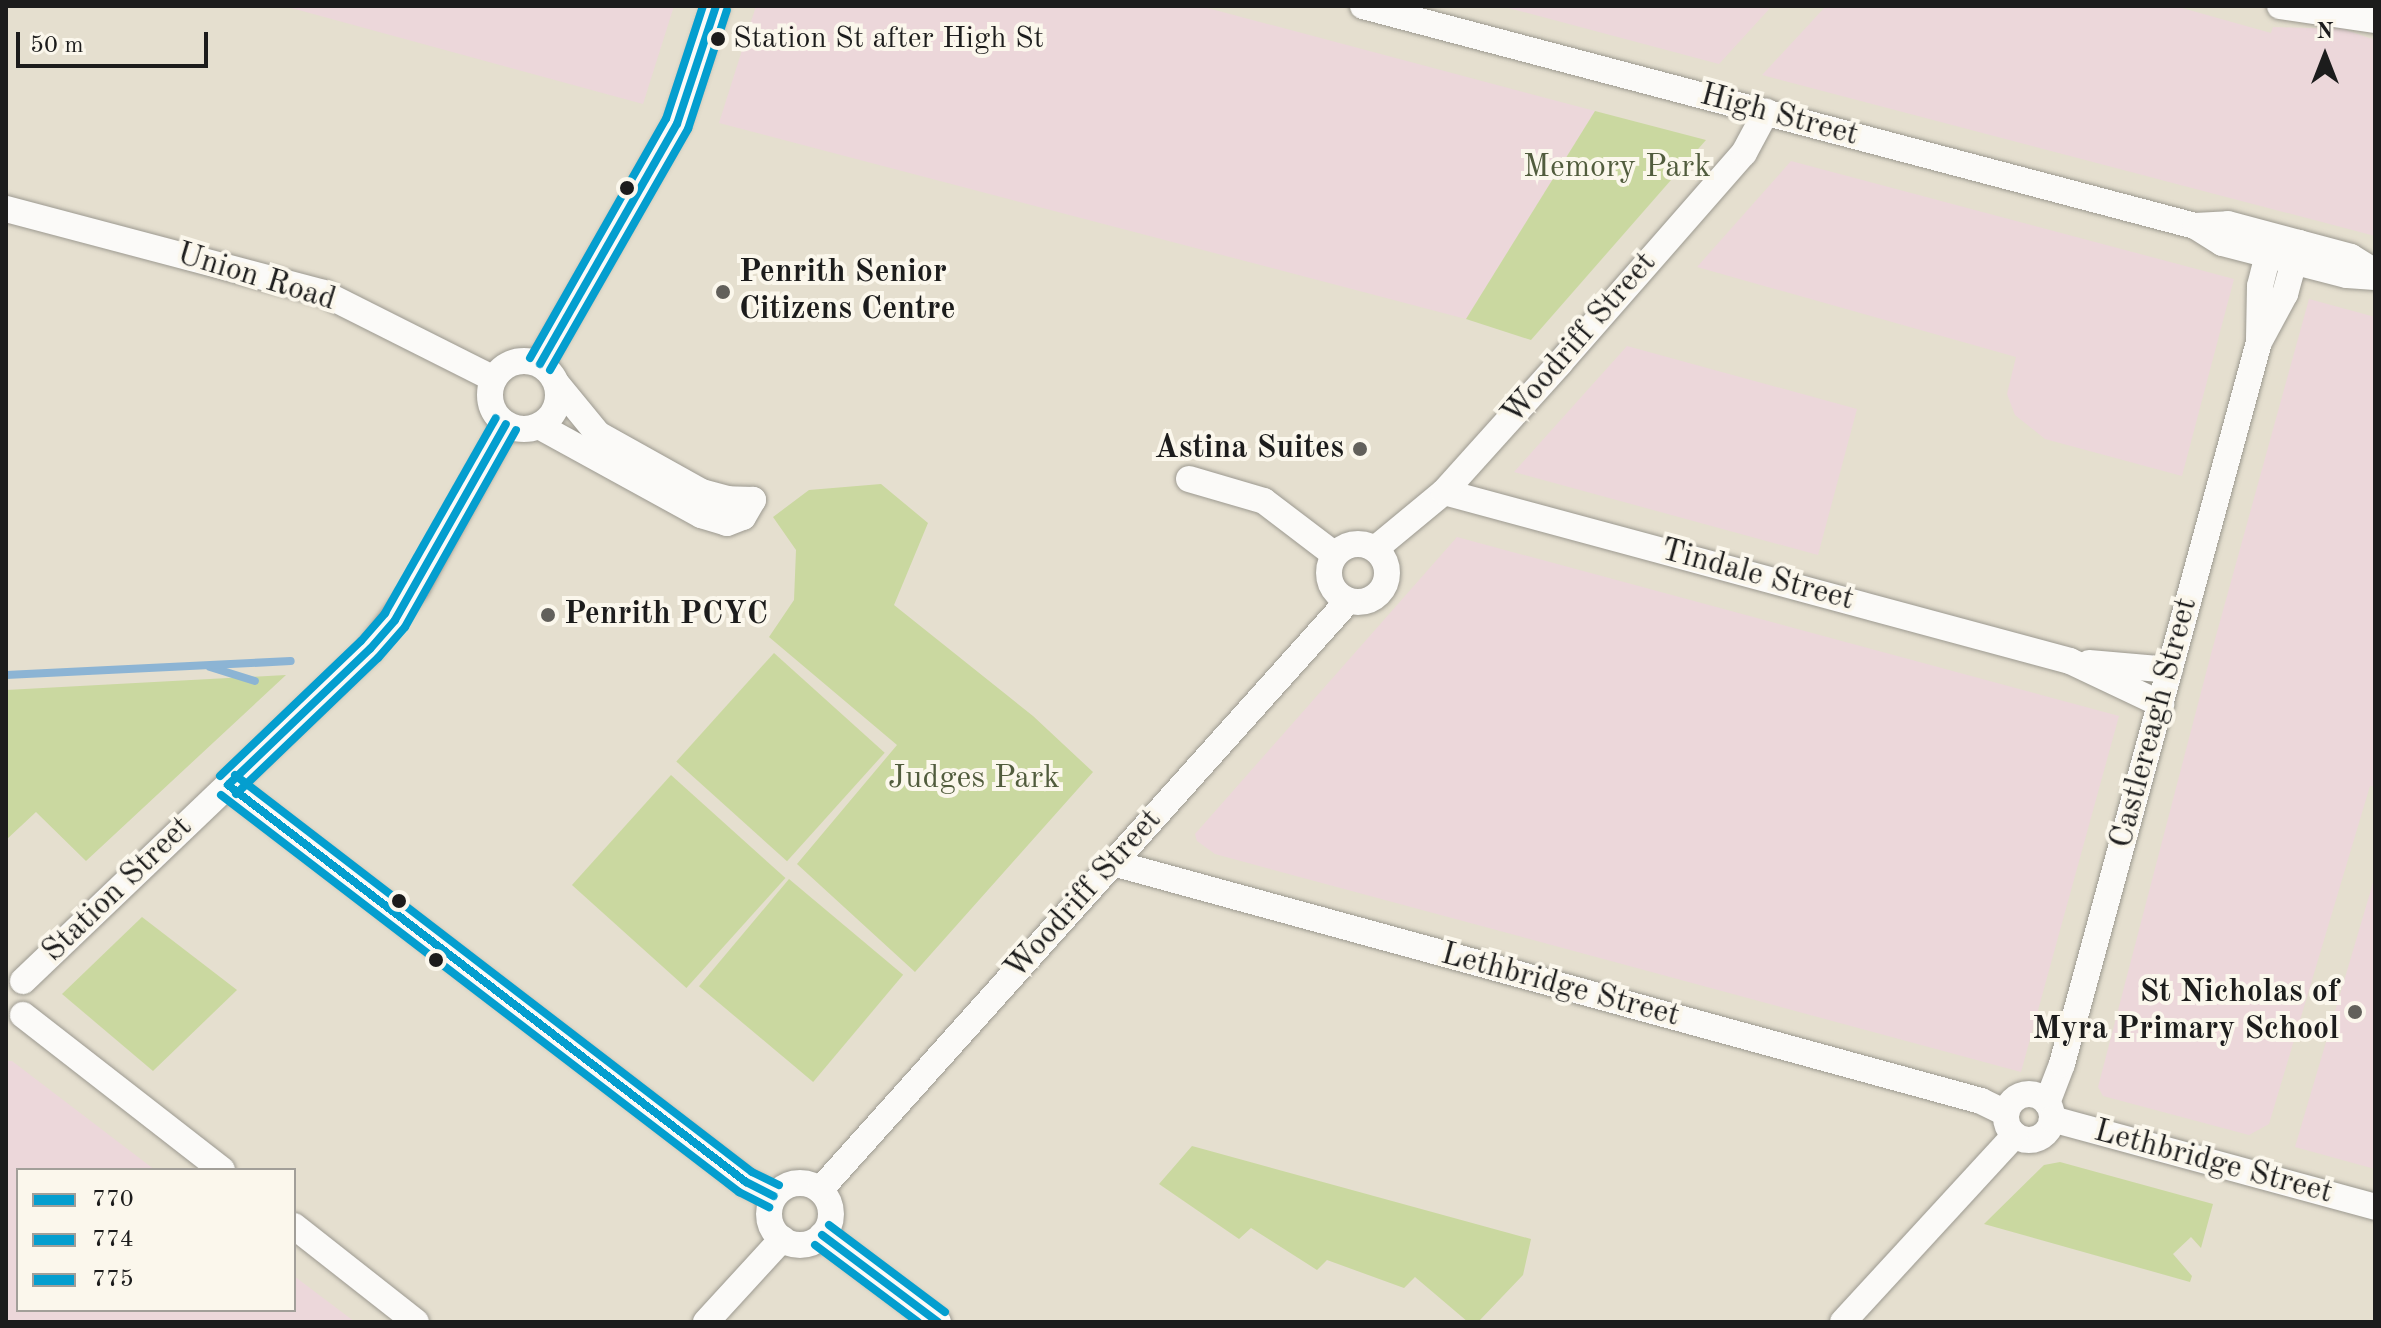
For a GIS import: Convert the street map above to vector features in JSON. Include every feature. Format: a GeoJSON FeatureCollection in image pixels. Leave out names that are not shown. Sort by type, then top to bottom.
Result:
{"type":"FeatureCollection","features":[{"type":"Feature","properties":{"kind":"street"},"geometry":{"type":"LineString","coordinates":[[539,426],[554,413],[549,374],[677,124],[716,6]]}},
{"type":"Feature","properties":{"kind":"street","name":"High Street"},"geometry":{"type":"LineString","coordinates":[[1363,6],[2195,226],[2228,224],[2270,245],[2297,252],[2347,275],[2375,274]]}},
{"type":"Feature","properties":{"kind":"street"},"geometry":{"type":"LineString","coordinates":[[2280,6],[2375,20]]}},
{"type":"Feature","properties":{"kind":"street","name":"Woodriff Street"},"geometry":{"type":"LineString","coordinates":[[1375,549],[1444,492],[1744,153],[1766,112]]}},
{"type":"Feature","properties":{"kind":"street","name":"Union Road"},"geometry":{"type":"LineString","coordinates":[[6,209],[323,293],[494,379]]}},
{"type":"Feature","properties":{"kind":"street","name":"Castlereagh Street"},"geometry":{"type":"LineString","coordinates":[[2259,342],[2260,286],[2270,245]]}},
{"type":"Feature","properties":{"kind":"street","name":"Castlereagh Street"},"geometry":{"type":"LineString","coordinates":[[2049,1111],[2259,342],[2285,294],[2297,252]]}},
{"type":"Feature","properties":{"kind":"street"},"geometry":{"type":"LineString","coordinates":[[530,361],[549,374],[598,434],[702,492],[728,499],[753,500],[743,517],[727,523],[701,515],[539,426],[517,428],[506,424],[493,409],[490,399],[494,379],[509,364],[530,361]]}},
{"type":"Feature","properties":{"kind":"street","name":"Station Street"},"geometry":{"type":"LineString","coordinates":[[14,978],[228,785],[370,649],[395,620],[506,424]]}},
{"type":"Feature","properties":{"kind":"street"},"geometry":{"type":"LineString","coordinates":[[1189,479],[1264,501],[1335,555]]}},
{"type":"Feature","properties":{"kind":"street","name":"Tindale Street"},"geometry":{"type":"LineString","coordinates":[[1444,492],[2070,661],[2170,670]]}},
{"type":"Feature","properties":{"kind":"street"},"geometry":{"type":"LineString","coordinates":[[1352,544],[1375,549],[1387,568],[1383,589],[1367,601],[1348,601],[1339,595],[1330,581],[1335,555],[1352,544]]}},
{"type":"Feature","properties":{"kind":"street","name":"Woodriff Street"},"geometry":{"type":"LineString","coordinates":[[820,1190],[1348,601]]}},
{"type":"Feature","properties":{"kind":"street","name":"Tindale Street"},"geometry":{"type":"LineString","coordinates":[[2070,661],[2161,704]]}},
{"type":"Feature","properties":{"kind":"street"},"geometry":{"type":"LineString","coordinates":[[228,785],[746,1182],[774,1196]]}},
{"type":"Feature","properties":{"kind":"street","name":"Lethbridge Street"},"geometry":{"type":"LineString","coordinates":[[1113,863],[1981,1101],[2011,1124]]}},
{"type":"Feature","properties":{"kind":"street"},"geometry":{"type":"LineString","coordinates":[[14,978],[30,995],[15,1018],[219,1168]]}},
{"type":"Feature","properties":{"kind":"street"},"geometry":{"type":"LineString","coordinates":[[1843,1322],[2011,1124],[2013,1101],[2024,1095],[2037,1096],[2049,1111],[2048,1130],[2038,1138],[2026,1139],[2011,1124]]}},
{"type":"Feature","properties":{"kind":"street","name":"Lethbridge Street"},"geometry":{"type":"LineString","coordinates":[[2049,1111],[2375,1207]]}},
{"type":"Feature","properties":{"kind":"street"},"geometry":{"type":"LineString","coordinates":[[794,1183],[820,1190],[831,1212],[822,1235],[805,1244],[782,1239],[770,1222],[769,1208],[774,1196],[794,1183]]}},
{"type":"Feature","properties":{"kind":"street"},"geometry":{"type":"LineString","coordinates":[[296,1228],[416,1322]]}},
{"type":"Feature","properties":{"kind":"street"},"geometry":{"type":"LineString","coordinates":[[822,1235],[938,1322]]}},
{"type":"Feature","properties":{"kind":"street"},"geometry":{"type":"LineString","coordinates":[[706,1322],[782,1239]]}},
{"type":"Feature","properties":{"kind":"shaded area"},"geometry":{"type":"Polygon","coordinates":[[[284,6],[674,6],[643,104],[284,6]]]}},
{"type":"Feature","properties":{"kind":"shaded area"},"geometry":{"type":"Polygon","coordinates":[[[756,6],[1200,6],[1595,111],[1466,319],[719,123],[756,6]]]}},
{"type":"Feature","properties":{"kind":"shaded area"},"geometry":{"type":"Polygon","coordinates":[[[1501,6],[1772,6],[1719,64],[1501,6]]]}},
{"type":"Feature","properties":{"kind":"shaded area"},"geometry":{"type":"Polygon","coordinates":[[[1826,6],[2175,6],[2271,33],[2273,27],[2343,29],[2375,40],[2375,236],[1762,75],[1826,6]]]}},
{"type":"Feature","properties":{"kind":"shaded area"},"geometry":{"type":"Polygon","coordinates":[[[1791,161],[2234,279],[2182,476],[2045,439],[2015,415],[2007,394],[2016,357],[1697,267],[1791,161]]]}},
{"type":"Feature","properties":{"kind":"shaded area"},"geometry":{"type":"Polygon","coordinates":[[[2309,299],[2375,317],[2375,787],[2370,786],[2269,1124],[2249,1135],[2103,1096],[2098,1087],[2211,654],[2309,299]]]}},
{"type":"Feature","properties":{"kind":"shaded area"},"geometry":{"type":"Polygon","coordinates":[[[1627,346],[1857,409],[1818,555],[1514,472],[1627,346]]]}},
{"type":"Feature","properties":{"kind":"shaded area"},"geometry":{"type":"Polygon","coordinates":[[[1457,537],[2119,716],[2021,1072],[1215,854],[1197,841],[1195,834],[1457,537]]]}},
{"type":"Feature","properties":{"kind":"shaded area","name":"St Nicholas of Myra Primary School"},"geometry":{"type":"Polygon","coordinates":[[[2375,876],[2375,1169],[2295,1147],[2375,876]]]}},
{"type":"Feature","properties":{"kind":"shaded area"},"geometry":{"type":"Polygon","coordinates":[[[6,1061],[12,1061],[152,1168],[16,1168],[16,1312],[296,1312],[296,1278],[355,1322],[6,1322],[6,1061]]]}},
{"type":"Feature","properties":{"kind":"green space","name":"Memory Park"},"geometry":{"type":"Polygon","coordinates":[[[1595,111],[1706,140],[1531,340],[1466,319],[1595,111]]]}},
{"type":"Feature","properties":{"kind":"green space","name":"Judges Park"},"geometry":{"type":"Polygon","coordinates":[[[881,484],[928,523],[894,605],[1033,716],[1093,772],[915,972],[797,864],[897,745],[769,637],[794,600],[796,550],[773,517],[809,490],[881,484]]]}},
{"type":"Feature","properties":{"kind":"green space"},"geometry":{"type":"Polygon","coordinates":[[[774,653],[885,753],[787,861],[676,761],[774,653]]]}},
{"type":"Feature","properties":{"kind":"green space"},"geometry":{"type":"Polygon","coordinates":[[[286,675],[86,861],[36,812],[6,840],[6,690],[286,675]]]}},
{"type":"Feature","properties":{"kind":"green space"},"geometry":{"type":"Polygon","coordinates":[[[671,775],[785,878],[686,988],[572,885],[671,775]]]}},
{"type":"Feature","properties":{"kind":"green space"},"geometry":{"type":"Polygon","coordinates":[[[789,879],[903,975],[813,1082],[699,986],[789,879]]]}},
{"type":"Feature","properties":{"kind":"green space"},"geometry":{"type":"Polygon","coordinates":[[[142,917],[237,990],[153,1071],[62,994],[142,917]]]}},
{"type":"Feature","properties":{"kind":"green space"},"geometry":{"type":"Polygon","coordinates":[[[1192,1146],[1531,1239],[1523,1275],[1480,1320],[1483,1322],[1468,1322],[1415,1277],[1404,1288],[1327,1260],[1317,1270],[1251,1228],[1239,1239],[1159,1184],[1192,1146]]]}},
{"type":"Feature","properties":{"kind":"green space"},"geometry":{"type":"Polygon","coordinates":[[[2060,1162],[2213,1204],[2201,1248],[2191,1237],[2173,1254],[2192,1276],[2190,1282],[1984,1224],[2044,1165],[2060,1162]]]}},
{"type":"Feature","properties":{"kind":"waterway"},"geometry":{"type":"LineString","coordinates":[[6,675],[291,661]]}},
{"type":"Feature","properties":{"kind":"waterway"},"geometry":{"type":"LineString","coordinates":[[210,667],[255,681]]}},
{"type":"Feature","properties":{"kind":"transit line","name":"775"},"geometry":{"type":"LineString","coordinates":[[530,358],[666,119],[703,6]]}},
{"type":"Feature","properties":{"kind":"transit line","name":"770"},"geometry":{"type":"LineString","coordinates":[[540,364],[677,124],[716,6]]}},
{"type":"Feature","properties":{"kind":"transit line","name":"774"},"geometry":{"type":"LineString","coordinates":[[550,370],[688,129],[727,10]]}},
{"type":"Feature","properties":{"kind":"transit line","name":"775"},"geometry":{"type":"LineString","coordinates":[[220,776],[361,641],[385,613],[496,418]]}},
{"type":"Feature","properties":{"kind":"transit line","name":"770"},"geometry":{"type":"LineString","coordinates":[[228,785],[370,649],[395,620],[506,424]]}},
{"type":"Feature","properties":{"kind":"transit line","name":"774"},"geometry":{"type":"LineString","coordinates":[[236,794],[378,658],[405,627],[516,430]]}},
{"type":"Feature","properties":{"kind":"transit line","name":"775"},"geometry":{"type":"LineString","coordinates":[[235,775],[752,1172],[779,1185]]}},
{"type":"Feature","properties":{"kind":"transit line","name":"770"},"geometry":{"type":"LineString","coordinates":[[228,785],[746,1182],[774,1196]]}},
{"type":"Feature","properties":{"kind":"transit line","name":"774"},"geometry":{"type":"LineString","coordinates":[[221,795],[739,1192],[769,1207]]}},
{"type":"Feature","properties":{"kind":"transit line","name":"775"},"geometry":{"type":"LineString","coordinates":[[829,1225],[945,1312]]}},
{"type":"Feature","properties":{"kind":"transit line","name":"770"},"geometry":{"type":"LineString","coordinates":[[822,1235],[938,1322]]}},
{"type":"Feature","properties":{"kind":"transit line","name":"774"},"geometry":{"type":"LineString","coordinates":[[815,1245],[918,1322]]}},
{"type":"Feature","properties":{"kind":"place","name":"Station St after High St"},"geometry":{"type":"Point","coordinates":[718,39]}},
{"type":"Feature","properties":{"kind":"place","name":"Penrith Senior Citizens Centre"},"geometry":{"type":"Point","coordinates":[723,292]}},
{"type":"Feature","properties":{"kind":"place","name":"Astina Suites"},"geometry":{"type":"Point","coordinates":[1360,449]}},
{"type":"Feature","properties":{"kind":"place","name":"Penrith PCYC"},"geometry":{"type":"Point","coordinates":[548,615]}},
{"type":"Feature","properties":{"kind":"place","name":"St Nicholas of Myra Primary School"},"geometry":{"type":"Point","coordinates":[2355,1012]}}]}
